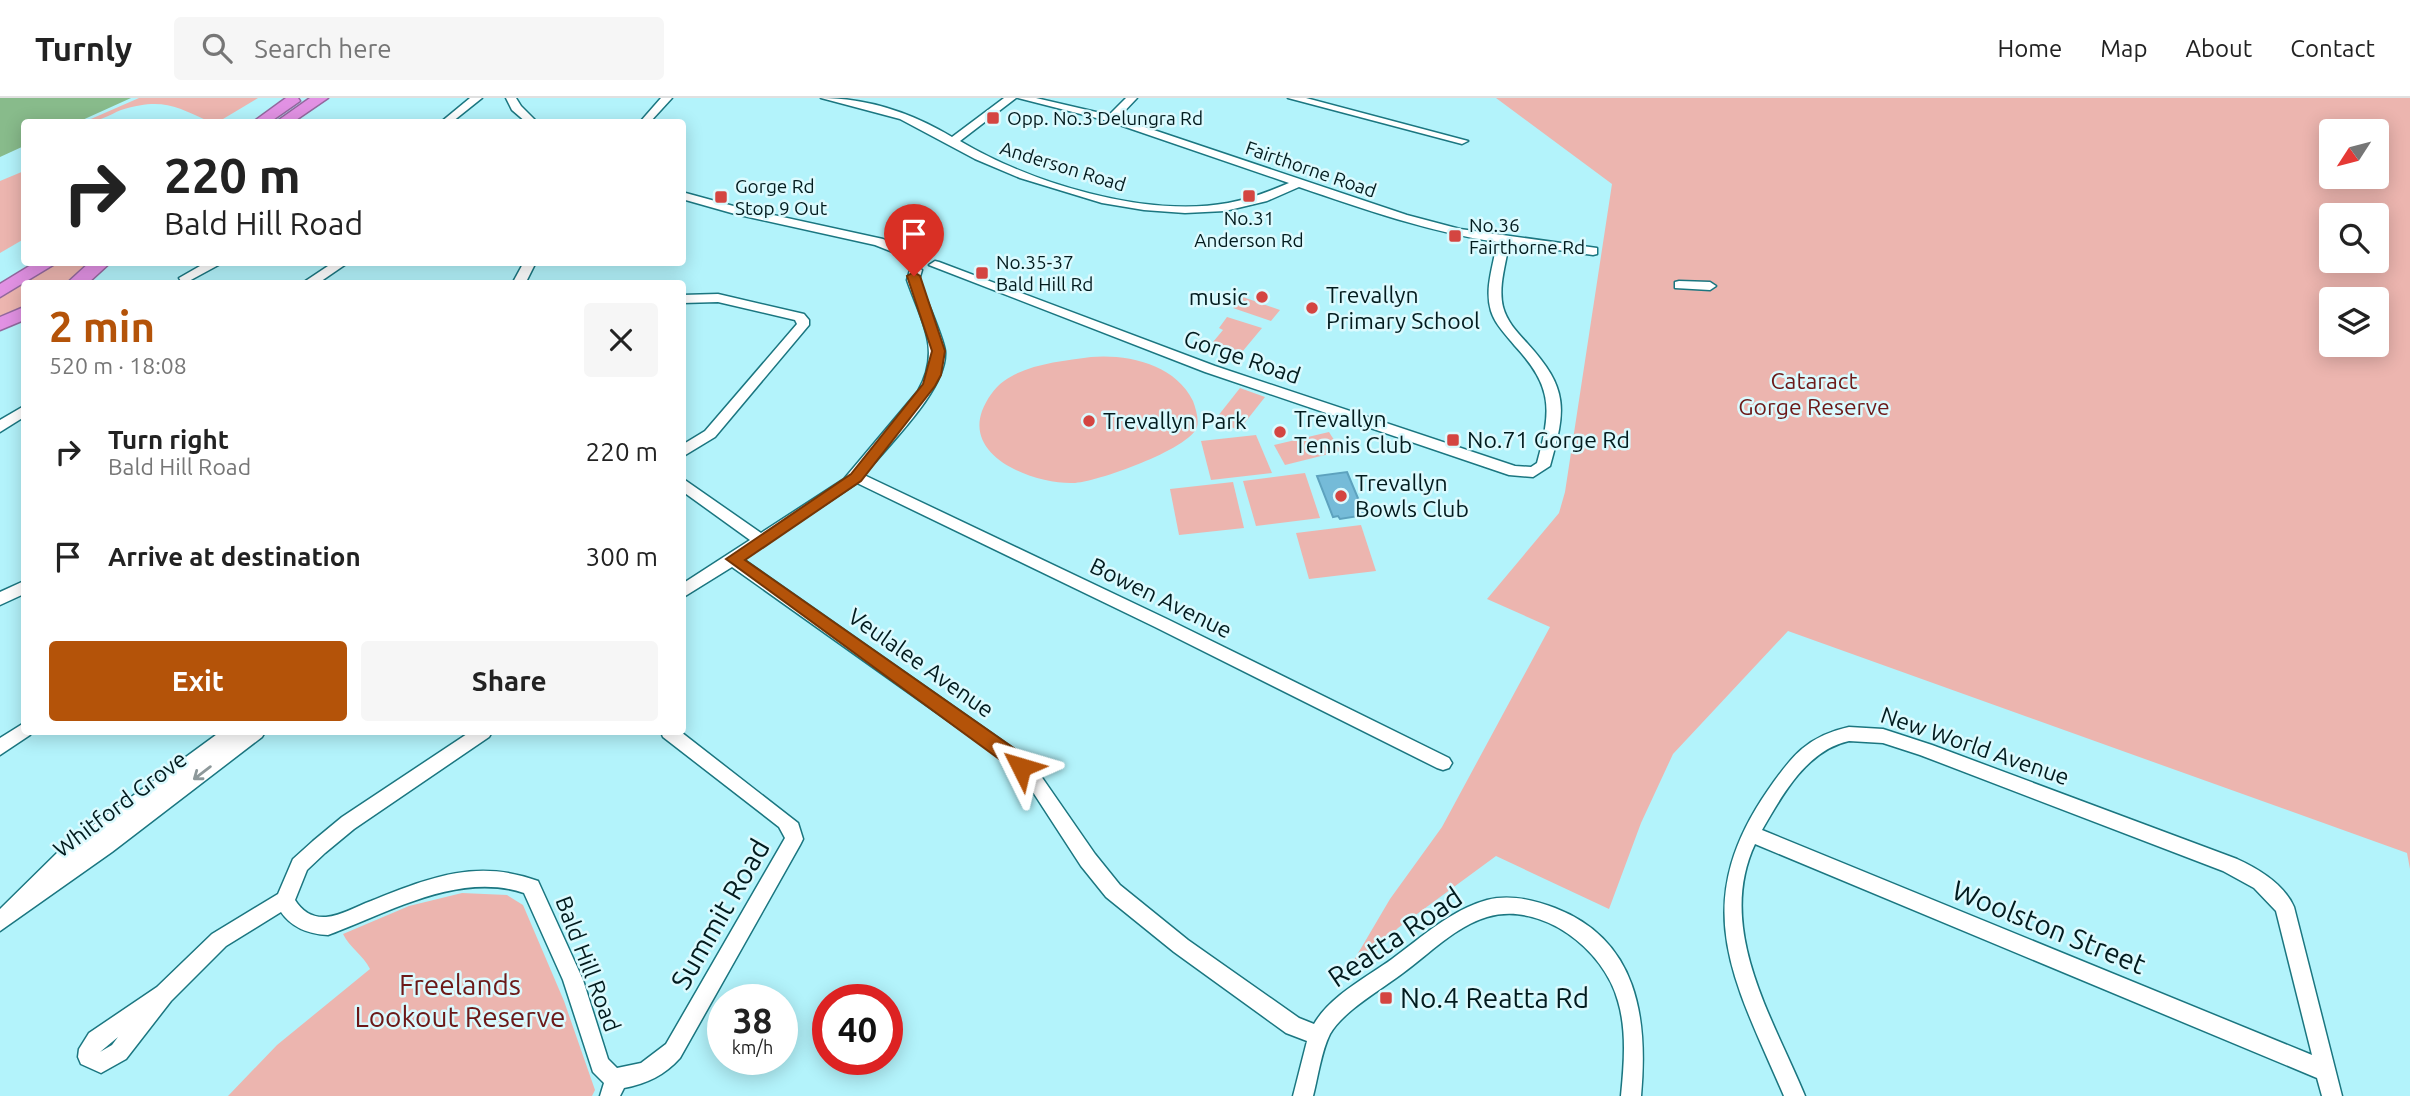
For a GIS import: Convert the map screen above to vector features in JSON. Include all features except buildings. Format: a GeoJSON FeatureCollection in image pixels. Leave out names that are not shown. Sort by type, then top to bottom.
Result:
{"type":"FeatureCollection","features":[{"type":"Feature","properties":{"kind":"highway"},"geometry":{"type":"LineString","coordinates":[[264,119],[295,98]]}},
{"type":"Feature","properties":{"kind":"highway"},"geometry":{"type":"LineString","coordinates":[[288,119],[320,98]]}},
{"type":"Feature","properties":{"kind":"highway"},"geometry":{"type":"LineString","coordinates":[[0,292],[43,266]]}},
{"type":"Feature","properties":{"kind":"highway"},"geometry":{"type":"LineString","coordinates":[[80,280],[97,266]]}},
{"type":"Feature","properties":{"kind":"highway"},"geometry":{"type":"LineString","coordinates":[[0,324],[21,314]]}},
{"type":"Feature","properties":{"kind":"street"},"geometry":{"type":"LineString","coordinates":[[295,119],[326,98]]}},
{"type":"Feature","properties":{"kind":"street"},"geometry":{"type":"LineString","coordinates":[[450,119],[477,98]]}},
{"type":"Feature","properties":{"kind":"street"},"geometry":{"type":"LineString","coordinates":[[465,119],[477,98]]}},
{"type":"Feature","properties":{"kind":"street"},"geometry":{"type":"LineString","coordinates":[[511,98],[516,108],[529,119]]}},
{"type":"Feature","properties":{"kind":"street"},"geometry":{"type":"LineString","coordinates":[[648,119],[667,98]]}},
{"type":"Feature","properties":{"kind":"street","name":"Anderson Road"},"geometry":{"type":"LineString","coordinates":[[826,98],[844,100],[915,122],[993,163],[1026,176],[1085,194],[1157,210],[1216,208],[1274,195],[1298,183]]}},
{"type":"Feature","properties":{"kind":"street"},"geometry":{"type":"LineString","coordinates":[[952,142],[1011,98]]}},
{"type":"Feature","properties":{"kind":"street","name":"Fairthorne Road"},"geometry":{"type":"LineString","coordinates":[[1023,98],[1111,119],[1403,219],[1503,240],[1593,251]]}},
{"type":"Feature","properties":{"kind":"street"},"geometry":{"type":"LineString","coordinates":[[1111,119],[1132,98]]}},
{"type":"Feature","properties":{"kind":"street"},"geometry":{"type":"LineString","coordinates":[[1293,98],[1462,141]]}},
{"type":"Feature","properties":{"kind":"street"},"geometry":{"type":"LineString","coordinates":[[686,196],[735,210],[879,242],[915,263],[913,280],[938,351],[934,375],[924,393],[856,477],[686,589]]}},
{"type":"Feature","properties":{"kind":"street","name":"Gorge Road"},"geometry":{"type":"LineString","coordinates":[[915,263],[931,255],[936,259],[935,265],[1210,369],[1526,473],[1539,469],[1546,455],[1557,400],[1554,388],[1544,373],[1510,332],[1497,311],[1495,298],[1503,240]]}},
{"type":"Feature","properties":{"kind":"street"},"geometry":{"type":"LineString","coordinates":[[185,280],[211,266]]}},
{"type":"Feature","properties":{"kind":"street"},"geometry":{"type":"LineString","coordinates":[[314,280],[336,266]]}},
{"type":"Feature","properties":{"kind":"street"},"geometry":{"type":"LineString","coordinates":[[1679,285],[1710,286]]}},
{"type":"Feature","properties":{"kind":"street"},"geometry":{"type":"LineString","coordinates":[[686,299],[718,298],[792,314],[803,320],[800,331],[710,434],[686,449]]}},
{"type":"Feature","properties":{"kind":"street"},"geometry":{"type":"LineString","coordinates":[[4,425],[21,413]]}},
{"type":"Feature","properties":{"kind":"street"},"geometry":{"type":"LineString","coordinates":[[4,425],[21,421]]}},
{"type":"Feature","properties":{"kind":"street","name":"Bowen Avenue"},"geometry":{"type":"LineString","coordinates":[[856,477],[1173,629],[1443,763]]}},
{"type":"Feature","properties":{"kind":"street"},"geometry":{"type":"LineString","coordinates":[[686,486],[761,541]]}},
{"type":"Feature","properties":{"kind":"street","name":"Veulalee Avenue"},"geometry":{"type":"LineString","coordinates":[[733,559],[1008,754],[1035,781],[1088,860],[1113,891],[1181,946],[1293,1026],[1319,1035]]}},
{"type":"Feature","properties":{"kind":"street"},"geometry":{"type":"LineString","coordinates":[[0,599],[21,588]]}},
{"type":"Feature","properties":{"kind":"street"},"geometry":{"type":"LineString","coordinates":[[0,748],[21,732]]}},
{"type":"Feature","properties":{"kind":"street","name":"New World Avenue"},"geometry":{"type":"LineString","coordinates":[[1795,1096],[1746,979],[1737,949],[1733,915],[1739,860],[1751,834],[1780,789],[1814,747],[1840,735],[1856,733],[1875,735],[1926,750],[2256,877],[2273,891],[2285,907],[2332,1096]]}},
{"type":"Feature","properties":{"kind":"street","name":"Whitford Grove"},"geometry":{"type":"LineString","coordinates":[[5,917],[70,853],[228,735]]}},
{"type":"Feature","properties":{"kind":"street","name":"Whitford Grove"},"geometry":{"type":"LineString","coordinates":[[5,917],[253,735]]}},
{"type":"Feature","properties":{"kind":"street"},"geometry":{"type":"LineString","coordinates":[[164,994],[219,940],[285,900],[300,865],[348,823],[479,735]]}},
{"type":"Feature","properties":{"kind":"street","name":"Summit Road"},"geometry":{"type":"LineString","coordinates":[[614,1087],[648,1072],[662,1063],[673,1051],[794,839],[792,830],[785,821],[673,735]]}},
{"type":"Feature","properties":{"kind":"street","name":"Woolston Street"},"geometry":{"type":"LineString","coordinates":[[1751,834],[2326,1071]]}},
{"type":"Feature","properties":{"kind":"street","name":"Bald Hill Road"},"geometry":{"type":"LineString","coordinates":[[285,900],[290,912],[301,919],[313,926],[328,926],[449,883],[508,880],[531,887],[573,979],[600,1065],[609,1075],[614,1087]]}},
{"type":"Feature","properties":{"kind":"street","name":"Reatta Road"},"geometry":{"type":"LineString","coordinates":[[1319,1035],[1325,1024],[1343,1006],[1460,920],[1495,907],[1532,909],[1578,929],[1599,948],[1615,970],[1628,999],[1632,1034],[1631,1096]]}},
{"type":"Feature","properties":{"kind":"street"},"geometry":{"type":"LineString","coordinates":[[1303,1096],[1319,1035]]}},
{"type":"Feature","properties":{"kind":"green space"},"geometry":{"type":"Polygon","coordinates":[[[139,98],[258,98],[223,119],[204,119],[167,105],[147,104],[121,110],[100,119],[91,119],[139,98]]]}},
{"type":"Feature","properties":{"kind":"green space","name":"Cataract Gorge Reserve"},"geometry":{"type":"Polygon","coordinates":[[[1496,98],[2410,98],[2410,869],[2407,853],[1788,631],[1673,754],[1641,823],[1609,909],[1496,856],[1398,928],[1350,977],[1347,972],[1390,899],[1442,827],[1550,627],[1487,599],[1559,513],[1565,492],[1612,184],[1496,98]]]}},
{"type":"Feature","properties":{"kind":"green space"},"geometry":{"type":"Polygon","coordinates":[[[21,172],[21,241],[0,253],[0,181],[21,172]]]}},
{"type":"Feature","properties":{"kind":"green space"},"geometry":{"type":"Polygon","coordinates":[[[53,266],[88,266],[68,280],[28,280],[53,266]]]}},
{"type":"Feature","properties":{"kind":"green space"},"geometry":{"type":"Polygon","coordinates":[[[21,284],[21,308],[0,318],[0,296],[21,284]]]}},
{"type":"Feature","properties":{"kind":"green space"},"geometry":{"type":"Polygon","coordinates":[[[1242,297],[1280,310],[1271,321],[1233,308],[1242,297]]]}},
{"type":"Feature","properties":{"kind":"green space"},"geometry":{"type":"Polygon","coordinates":[[[1227,317],[1262,328],[1242,352],[1213,342],[1223,330],[1219,328],[1227,317]]]}},
{"type":"Feature","properties":{"kind":"green space","name":"Trevallyn Park"},"geometry":{"type":"Polygon","coordinates":[[[1091,357],[1135,360],[1163,370],[1175,378],[1193,401],[1197,427],[1191,436],[1141,463],[1101,477],[1073,483],[1041,479],[1023,473],[994,455],[984,443],[980,428],[982,411],[997,387],[1013,375],[1034,367],[1091,357]]]}},
{"type":"Feature","properties":{"kind":"green space"},"geometry":{"type":"Polygon","coordinates":[[[1240,388],[1265,397],[1239,430],[1214,421],[1240,388]]]}},
{"type":"Feature","properties":{"kind":"green space"},"geometry":{"type":"Polygon","coordinates":[[[1329,432],[1341,451],[1285,465],[1274,445],[1329,432]]]}},
{"type":"Feature","properties":{"kind":"green space"},"geometry":{"type":"Polygon","coordinates":[[[1256,435],[1272,473],[1211,480],[1201,441],[1256,435]]]}},
{"type":"Feature","properties":{"kind":"green space"},"geometry":{"type":"Polygon","coordinates":[[[1305,473],[1320,518],[1256,526],[1243,481],[1305,473]]]}},
{"type":"Feature","properties":{"kind":"green space"},"geometry":{"type":"Polygon","coordinates":[[[1233,482],[1244,528],[1179,535],[1170,489],[1233,482]]]}},
{"type":"Feature","properties":{"kind":"green space"},"geometry":{"type":"Polygon","coordinates":[[[1361,525],[1376,571],[1309,579],[1296,533],[1361,525]]]}},
{"type":"Feature","properties":{"kind":"green space","name":"Freelands Lookout Reserve"},"geometry":{"type":"Polygon","coordinates":[[[462,893],[507,895],[523,905],[564,1001],[595,1090],[592,1096],[228,1096],[277,1045],[370,969],[343,934],[409,906],[462,893]]]}},
{"type":"Feature","properties":{"kind":"shaded area"},"geometry":{"type":"Polygon","coordinates":[[[0,98],[131,98],[85,119],[21,119],[21,147],[0,157],[0,98]]]}},
{"type":"Feature","properties":{"kind":"place","name":"Opp. No.3 Delungra Rd"},"geometry":{"type":"Point","coordinates":[993,118]}},
{"type":"Feature","properties":{"kind":"place","name":"No.31 Anderson Rd"},"geometry":{"type":"Point","coordinates":[1249,196]}},
{"type":"Feature","properties":{"kind":"place","name":"Gorge Rd Stop 9 Out"},"geometry":{"type":"Point","coordinates":[721,197]}},
{"type":"Feature","properties":{"kind":"place","name":"No.36 Fairthorne Rd"},"geometry":{"type":"Point","coordinates":[1455,236]}},
{"type":"Feature","properties":{"kind":"place","name":"No.35-37 Bald Hill Rd"},"geometry":{"type":"Point","coordinates":[982,273]}},
{"type":"Feature","properties":{"kind":"place","name":"music"},"geometry":{"type":"Point","coordinates":[1262,297]}},
{"type":"Feature","properties":{"kind":"place","name":"Trevallyn Primary School"},"geometry":{"type":"Point","coordinates":[1312,308]}},
{"type":"Feature","properties":{"kind":"place","name":"Trevallyn Park"},"geometry":{"type":"Point","coordinates":[1089,421]}},
{"type":"Feature","properties":{"kind":"place","name":"Trevallyn Tennis Club"},"geometry":{"type":"Point","coordinates":[1280,432]}},
{"type":"Feature","properties":{"kind":"place","name":"No.71 Gorge Rd"},"geometry":{"type":"Point","coordinates":[1453,440]}},
{"type":"Feature","properties":{"kind":"place","name":"Trevallyn Bowls Club"},"geometry":{"type":"Point","coordinates":[1341,496]}},
{"type":"Feature","properties":{"kind":"place","name":"No.4 Reatta Rd"},"geometry":{"type":"Point","coordinates":[1386,998]}},
{"type":"Feature","properties":{"kind":"route"},"geometry":{"type":"LineString","coordinates":[[914,276],[913,280],[938,351],[934,375],[929,386],[856,477],[733,559],[1008,754],[1021,767]]}}]}
